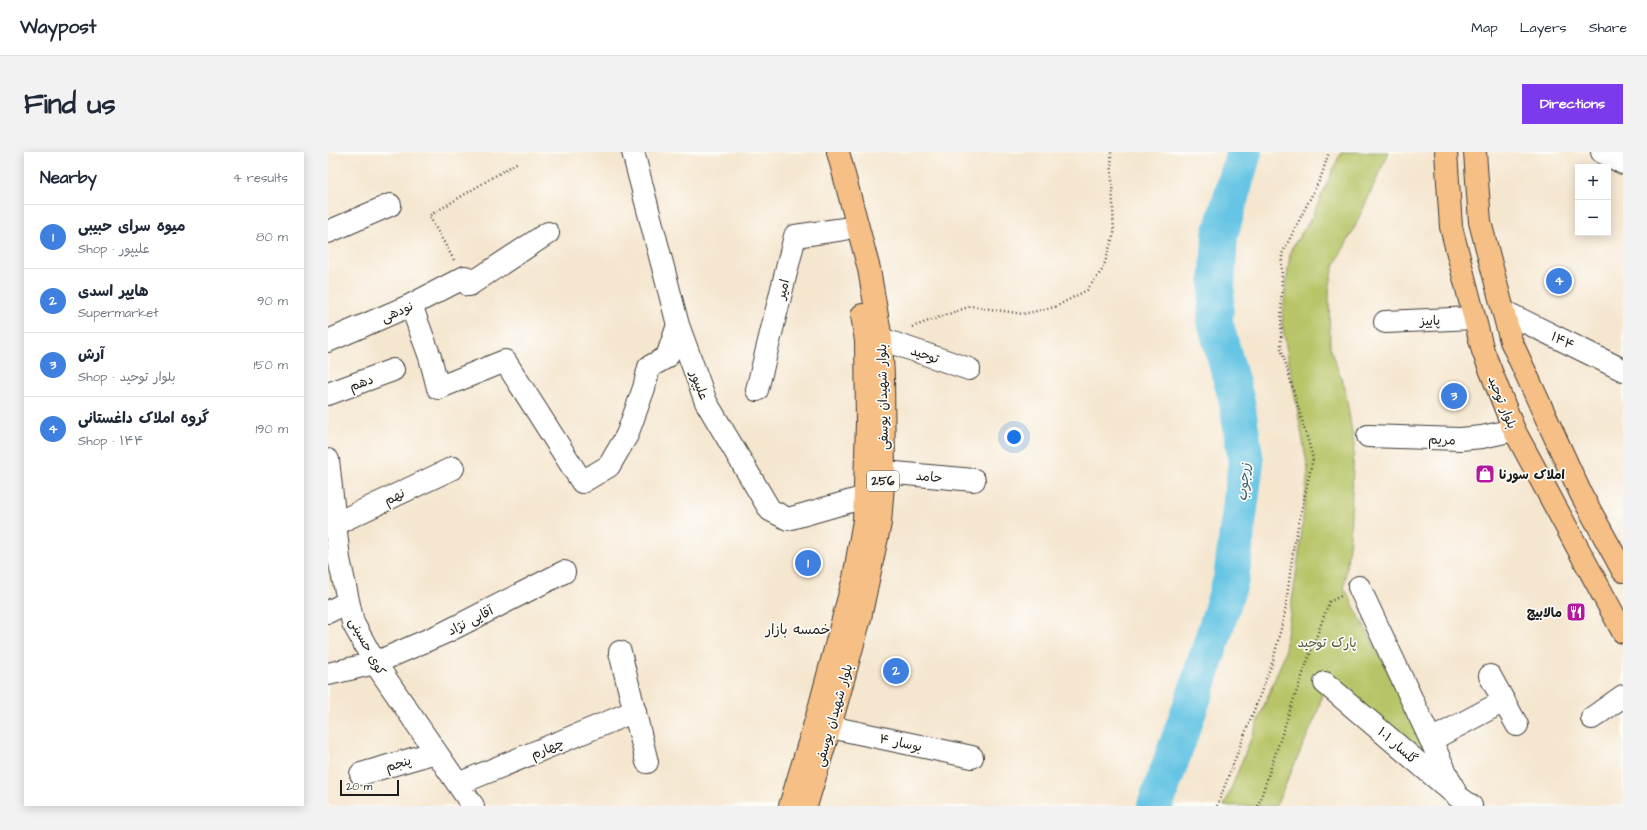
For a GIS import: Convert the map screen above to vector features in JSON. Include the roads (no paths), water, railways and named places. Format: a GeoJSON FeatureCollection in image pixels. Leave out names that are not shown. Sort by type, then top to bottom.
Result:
{"type":"FeatureCollection","features":[{"type":"Feature","properties":{"kind":"main road","name":"بلوار شهیدان یوسفی"},"geometry":{"type":"LineString","coordinates":[[790,806],[816,720],[854,578],[864,520],[867,422],[866,341],[856,273],[824,152]]}},
{"type":"Feature","properties":{"kind":"main road","name":"بلوار شهیدان یوسفی"},"geometry":{"type":"LineString","coordinates":[[806,806],[860,618],[880,523],[884,472],[881,339],[869,269],[838,152]]}},
{"type":"Feature","properties":{"kind":"main road","name":"بلوار توحید"},"geometry":{"type":"LineString","coordinates":[[1446,152],[1451,227],[1483,351],[1514,430],[1623,632]]}},
{"type":"Feature","properties":{"kind":"main road"},"geometry":{"type":"LineString","coordinates":[[1475,152],[1480,222],[1510,341],[1581,494],[1623,571]]}},
{"type":"Feature","properties":{"kind":"street","name":"علیپور"},"geometry":{"type":"LineString","coordinates":[[633,152],[678,325],[706,402],[770,510],[788,519],[865,497]]}},
{"type":"Feature","properties":{"kind":"street"},"geometry":{"type":"LineString","coordinates":[[1602,152],[1623,163]]}},
{"type":"Feature","properties":{"kind":"street"},"geometry":{"type":"LineString","coordinates":[[328,232],[390,206]]}},
{"type":"Feature","properties":{"kind":"street","name":"امیر"},"geometry":{"type":"LineString","coordinates":[[757,390],[795,236],[844,229]]}},
{"type":"Feature","properties":{"kind":"street","name":"نودهی"},"geometry":{"type":"LineString","coordinates":[[328,341],[412,305],[465,277],[469,285],[548,233]]}},
{"type":"Feature","properties":{"kind":"street"},"geometry":{"type":"LineString","coordinates":[[412,305],[430,356],[438,388],[505,361],[582,482],[609,466],[627,435],[644,388],[649,367],[667,357],[678,325]]}},
{"type":"Feature","properties":{"kind":"street","name":"۱۴۴"},"geometry":{"type":"LineString","coordinates":[[1503,311],[1623,370]]}},
{"type":"Feature","properties":{"kind":"street","name":"پاییز"},"geometry":{"type":"LineString","coordinates":[[1385,322],[1474,318]]}},
{"type":"Feature","properties":{"kind":"street","name":"توحید"},"geometry":{"type":"LineString","coordinates":[[881,339],[969,369]]}},
{"type":"Feature","properties":{"kind":"street","name":"دهم"},"geometry":{"type":"LineString","coordinates":[[328,394],[393,370]]}},
{"type":"Feature","properties":{"kind":"street","name":"مریم"},"geometry":{"type":"LineString","coordinates":[[1368,436],[1460,439],[1482,437],[1514,430]]}},
{"type":"Feature","properties":{"kind":"street","name":"کوی حسینی"},"geometry":{"type":"LineString","coordinates":[[328,460],[339,559],[352,623],[375,663],[473,806]]}},
{"type":"Feature","properties":{"kind":"street","name":"نهم"},"geometry":{"type":"LineString","coordinates":[[335,524],[453,468]]}},
{"type":"Feature","properties":{"kind":"street","name":"حامد"},"geometry":{"type":"LineString","coordinates":[[884,472],[974,480]]}},
{"type":"Feature","properties":{"kind":"street","name":"آقایی نژاد"},"geometry":{"type":"LineString","coordinates":[[328,674],[375,663],[446,632],[564,572]]}},
{"type":"Feature","properties":{"kind":"street"},"geometry":{"type":"LineString","coordinates":[[1359,587],[1431,740],[1464,801]]}},
{"type":"Feature","properties":{"kind":"street"},"geometry":{"type":"LineString","coordinates":[[328,612],[348,602]]}},
{"type":"Feature","properties":{"kind":"street"},"geometry":{"type":"LineString","coordinates":[[620,652],[647,762]]}},
{"type":"Feature","properties":{"kind":"street"},"geometry":{"type":"LineString","coordinates":[[1490,676],[1517,725]]}},
{"type":"Feature","properties":{"kind":"street","name":"گلسار ۱۰۱"},"geometry":{"type":"LineString","coordinates":[[1325,682],[1464,801]]}},
{"type":"Feature","properties":{"kind":"street"},"geometry":{"type":"LineString","coordinates":[[1592,718],[1623,696]]}},
{"type":"Feature","properties":{"kind":"street"},"geometry":{"type":"LineString","coordinates":[[1431,740],[1504,701]]}},
{"type":"Feature","properties":{"kind":"street","name":"چهارم"},"geometry":{"type":"LineString","coordinates":[[458,784],[635,711]]}},
{"type":"Feature","properties":{"kind":"street","name":"بوسار ۴"},"geometry":{"type":"LineString","coordinates":[[830,726],[972,758]]}},
{"type":"Feature","properties":{"kind":"street","name":"پنجم"},"geometry":{"type":"LineString","coordinates":[[361,774],[436,752]]}},
{"type":"Feature","properties":{"kind":"waterway","name":"زرجوب"},"geometry":{"type":"LineString","coordinates":[[1155,806],[1197,688],[1231,579],[1246,462],[1237,402],[1215,322],[1220,235],[1244,152]]}},
{"type":"Feature","properties":{"kind":"place","name":"گروه املاک داغستانی"},"geometry":{"type":"Point","coordinates":[1559,281]}},
{"type":"Feature","properties":{"kind":"place","name":"آرش"},"geometry":{"type":"Point","coordinates":[1454,396]}},
{"type":"Feature","properties":{"kind":"place","name":"املاک سورنا"},"geometry":{"type":"Point","coordinates":[1485,474]}},
{"type":"Feature","properties":{"kind":"place","name":"میوه سرای حبیبی"},"geometry":{"type":"Point","coordinates":[808,563]}},
{"type":"Feature","properties":{"kind":"place","name":"مالابیج"},"geometry":{"type":"Point","coordinates":[1576,612]}},
{"type":"Feature","properties":{"kind":"place","name":"هایپر اسدی"},"geometry":{"type":"Point","coordinates":[896,671]}},
{"type":"Feature","properties":{"kind":"district","name":"خمسه بازار"},"geometry":{"type":"Point","coordinates":[798,629]}},
{"type":"Feature","properties":{"kind":"park label","name":"پارک توحید"},"geometry":{"type":"Point","coordinates":[1327,642]}}]}
